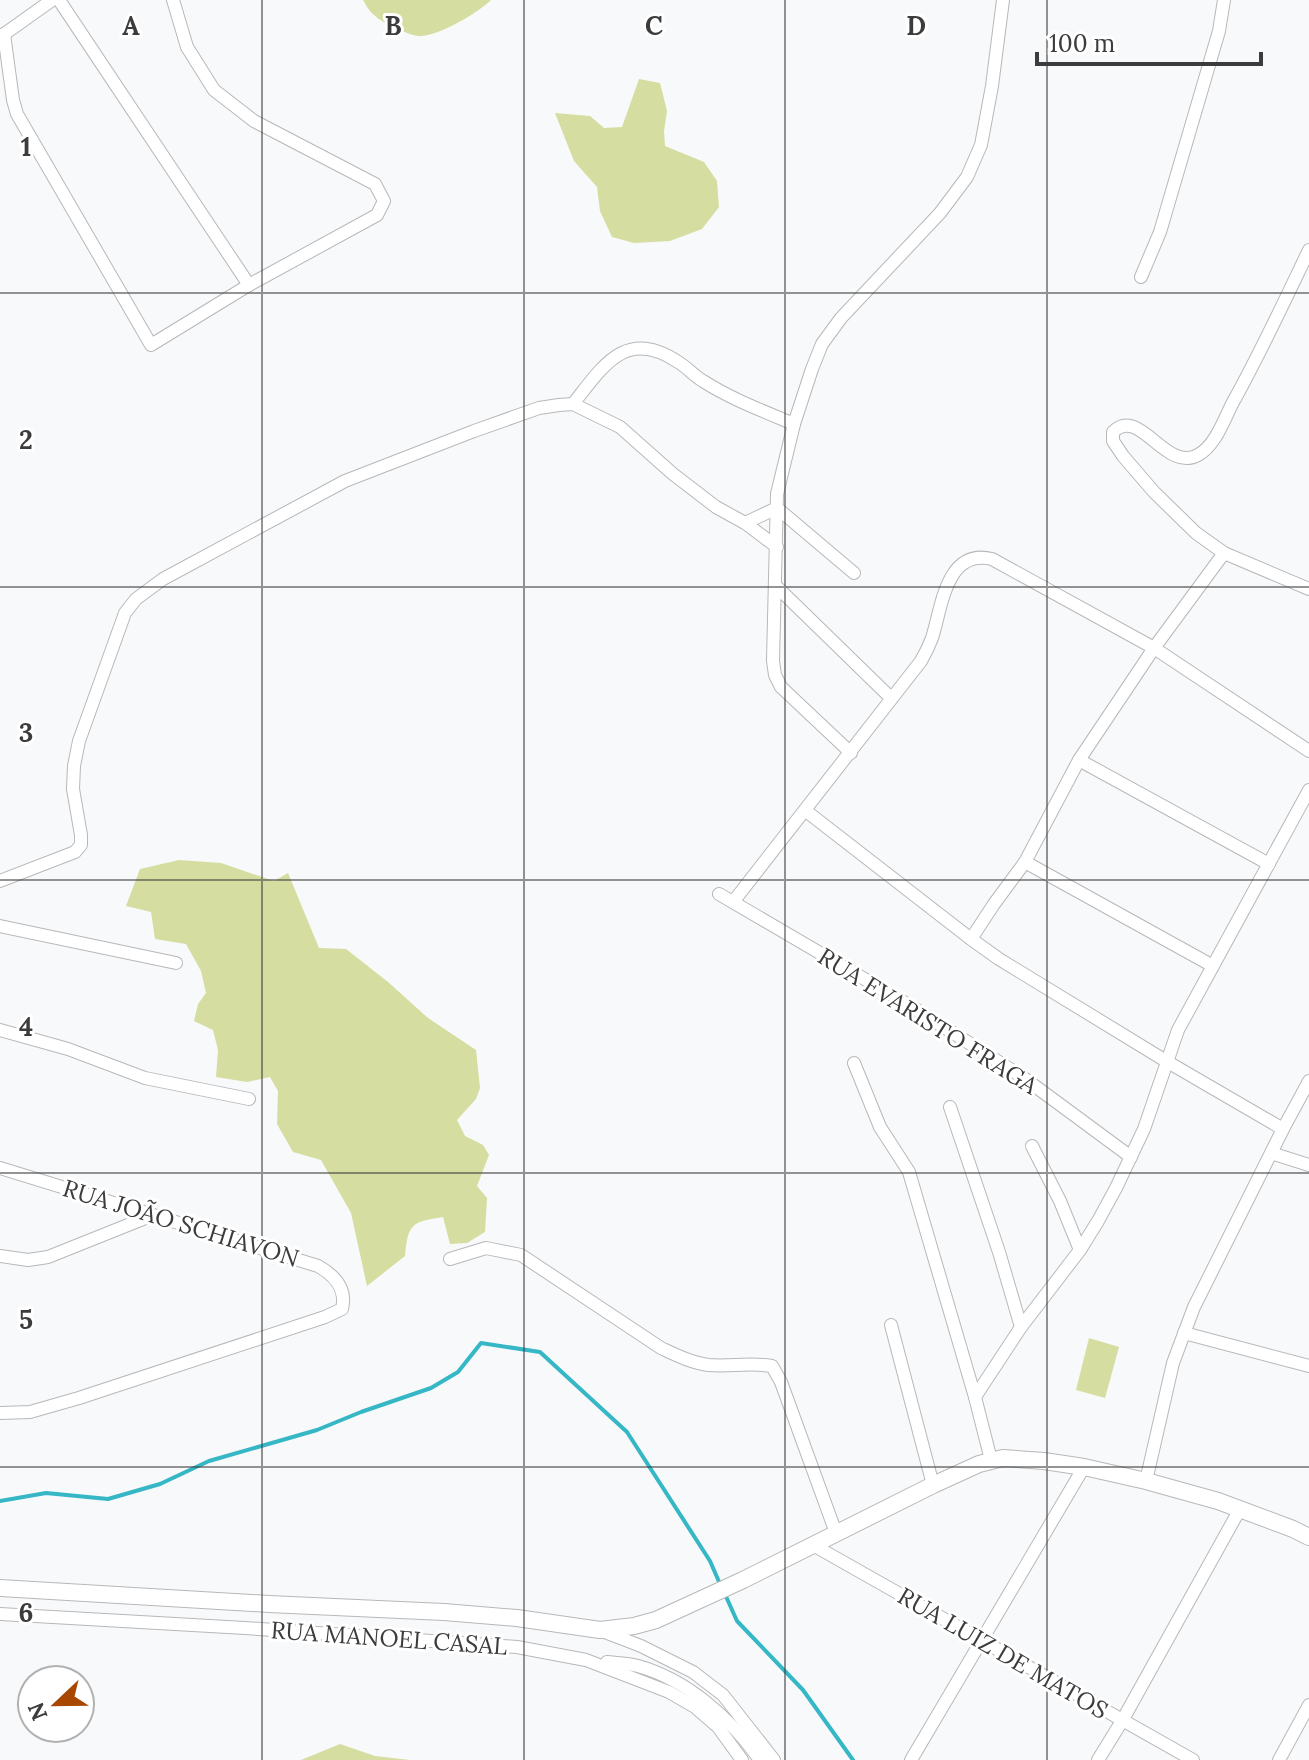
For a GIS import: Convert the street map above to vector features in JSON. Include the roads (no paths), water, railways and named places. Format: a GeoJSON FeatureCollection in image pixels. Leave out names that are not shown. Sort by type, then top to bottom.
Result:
{"type":"FeatureCollection","features":[{"type":"Feature","properties":{"kind":"street"},"geometry":{"type":"LineString","coordinates":[[52,0],[2,35],[17,114],[151,345],[249,285],[377,215],[384,201],[375,184],[254,121],[214,90],[187,47],[173,0]]}},
{"type":"Feature","properties":{"kind":"street"},"geometry":{"type":"LineString","coordinates":[[59,0],[249,285]]}},
{"type":"Feature","properties":{"kind":"street"},"geometry":{"type":"LineString","coordinates":[[851,753],[781,687],[775,675],[777,494],[794,424],[822,344],[871,284],[940,213],[967,177],[981,145],[1003,0]]}},
{"type":"Feature","properties":{"kind":"street"},"geometry":{"type":"LineString","coordinates":[[1141,277],[1160,232],[1219,31],[1224,0]]}},
{"type":"Feature","properties":{"kind":"street"},"geometry":{"type":"LineString","coordinates":[[1309,250],[1259,355],[1211,443],[1198,455],[1183,458],[1166,451],[1128,424],[1118,426],[1113,432],[1113,441],[1123,456],[1196,533],[1224,553],[1309,589]]}},
{"type":"Feature","properties":{"kind":"street"},"geometry":{"type":"LineString","coordinates":[[573,404],[608,363],[627,350],[640,346],[660,352],[735,398],[794,424]]}},
{"type":"Feature","properties":{"kind":"street"},"geometry":{"type":"LineString","coordinates":[[0,881],[75,852],[81,845],[73,789],[79,741],[125,613],[136,599],[163,579],[345,481],[539,408],[573,404],[620,427],[716,507],[745,523],[777,547]]}},
{"type":"Feature","properties":{"kind":"street"},"geometry":{"type":"LineString","coordinates":[[745,523],[777,508]]}},
{"type":"Feature","properties":{"kind":"street"},"geometry":{"type":"LineString","coordinates":[[777,508],[854,573]]}},
{"type":"Feature","properties":{"kind":"street"},"geometry":{"type":"LineString","coordinates":[[971,939],[1025,862],[1079,760],[1154,648],[1224,553]]}},
{"type":"Feature","properties":{"kind":"street"},"geometry":{"type":"LineString","coordinates":[[733,902],[921,661],[931,642],[955,571],[974,556],[992,559],[1154,648],[1309,751]]}},
{"type":"Feature","properties":{"kind":"street"},"geometry":{"type":"LineString","coordinates":[[776,586],[891,698]]}},
{"type":"Feature","properties":{"kind":"street"},"geometry":{"type":"LineString","coordinates":[[1079,760],[1269,864]]}},
{"type":"Feature","properties":{"kind":"street"},"geometry":{"type":"LineString","coordinates":[[975,1397],[1021,1327],[1080,1250],[1110,1199],[1158,1091],[1178,1030],[1309,790]]}},
{"type":"Feature","properties":{"kind":"street"},"geometry":{"type":"LineString","coordinates":[[806,811],[999,959],[1283,1129]]}},
{"type":"Feature","properties":{"kind":"street"},"geometry":{"type":"LineString","coordinates":[[1025,862],[1213,966]]}},
{"type":"Feature","properties":{"kind":"street","name":"RUA EVARISTO FRAGA"},"geometry":{"type":"LineString","coordinates":[[719,894],[914,1008],[1024,1078],[1131,1157]]}},
{"type":"Feature","properties":{"kind":"street"},"geometry":{"type":"LineString","coordinates":[[0,926],[176,963]]}},
{"type":"Feature","properties":{"kind":"street"},"geometry":{"type":"LineString","coordinates":[[0,1030],[68,1049],[145,1078],[249,1099]]}},
{"type":"Feature","properties":{"kind":"street"},"geometry":{"type":"LineString","coordinates":[[854,1063],[880,1127],[909,1172],[991,1460]]}},
{"type":"Feature","properties":{"kind":"street"},"geometry":{"type":"LineString","coordinates":[[1146,1481],[1173,1363],[1194,1307],[1309,1081]]}},
{"type":"Feature","properties":{"kind":"street"},"geometry":{"type":"LineString","coordinates":[[950,1107],[1021,1327]]}},
{"type":"Feature","properties":{"kind":"street"},"geometry":{"type":"LineString","coordinates":[[1032,1146],[1080,1250]]}},
{"type":"Feature","properties":{"kind":"street"},"geometry":{"type":"LineString","coordinates":[[1271,1153],[1309,1165]]}},
{"type":"Feature","properties":{"kind":"street","name":"RUA JOÃO SCHIAVON"},"geometry":{"type":"LineString","coordinates":[[0,1168],[318,1266],[334,1275],[344,1300],[342,1309],[325,1317],[122,1384],[30,1412],[0,1413]]}},
{"type":"Feature","properties":{"kind":"street"},"geometry":{"type":"LineString","coordinates":[[0,1256],[28,1260],[48,1257],[153,1215]]}},
{"type":"Feature","properties":{"kind":"street"},"geometry":{"type":"LineString","coordinates":[[450,1259],[486,1248],[521,1255],[661,1348],[684,1359],[710,1365],[755,1363],[772,1366],[781,1382],[836,1533]]}},
{"type":"Feature","properties":{"kind":"street"},"geometry":{"type":"LineString","coordinates":[[891,1325],[933,1485]]}},
{"type":"Feature","properties":{"kind":"street"},"geometry":{"type":"LineString","coordinates":[[1184,1333],[1309,1366]]}},
{"type":"Feature","properties":{"kind":"street"},"geometry":{"type":"LineString","coordinates":[[600,1630],[656,1620],[933,1485],[991,1460],[1003,1458],[1084,1467],[1146,1481],[1218,1501],[1309,1537]]}},
{"type":"Feature","properties":{"kind":"street"},"geometry":{"type":"LineString","coordinates":[[911,1760],[1084,1467]]}},
{"type":"Feature","properties":{"kind":"street"},"geometry":{"type":"LineString","coordinates":[[1098,1760],[1240,1509]]}},
{"type":"Feature","properties":{"kind":"street","name":"RUA LUIZ DE MATOS"},"geometry":{"type":"LineString","coordinates":[[813,1545],[1193,1760]]}},
{"type":"Feature","properties":{"kind":"street"},"geometry":{"type":"LineString","coordinates":[[0,1588],[444,1612],[600,1630],[693,1672],[723,1695],[774,1760]]}},
{"type":"Feature","properties":{"kind":"street","name":"RUA MANOEL CASAL"},"geometry":{"type":"LineString","coordinates":[[0,1614],[517,1647],[586,1660],[669,1692],[695,1707],[718,1727],[742,1760]]}},
{"type":"Feature","properties":{"kind":"street"},"geometry":{"type":"LineString","coordinates":[[586,1660],[635,1665],[663,1675],[694,1693],[727,1721],[760,1760]]}},
{"type":"Feature","properties":{"kind":"street"},"geometry":{"type":"LineString","coordinates":[[1279,1760],[1309,1705]]}},
{"type":"Feature","properties":{"kind":"waterway"},"geometry":{"type":"LineString","coordinates":[[0,1501],[46,1493],[108,1499],[160,1484],[209,1461],[317,1430],[431,1388],[458,1372],[481,1343],[540,1352],[627,1432],[710,1561],[720,1584]]}},
{"type":"Feature","properties":{"kind":"waterway"},"geometry":{"type":"LineString","coordinates":[[724,1592],[737,1621],[803,1690],[853,1760]]}}]}
